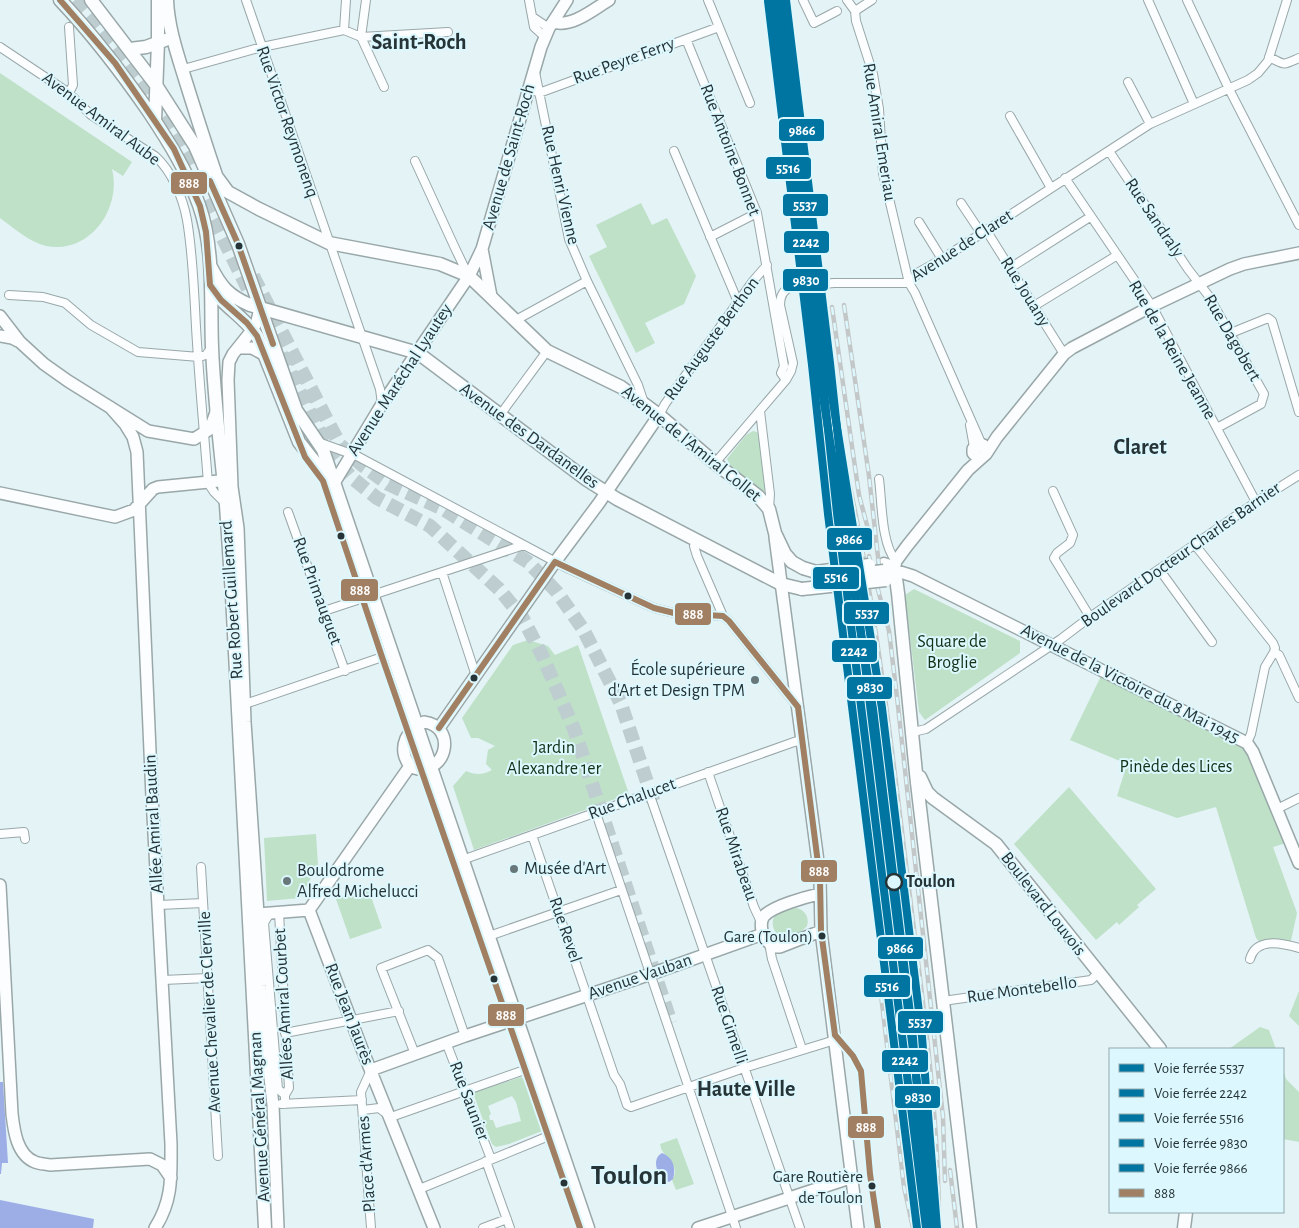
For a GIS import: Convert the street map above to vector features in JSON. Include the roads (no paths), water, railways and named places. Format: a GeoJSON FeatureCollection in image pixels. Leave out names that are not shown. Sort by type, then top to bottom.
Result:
{"type":"FeatureCollection","features":[{"type":"Feature","properties":{"kind":"main road","name":"Rue Robert Guillemard"},"geometry":{"type":"LineString","coordinates":[[60,0],[115,63],[174,149],[200,206],[206,232],[210,265],[216,410],[226,504],[240,705],[247,864],[254,914]]}},
{"type":"Feature","properties":{"kind":"main road"},"geometry":{"type":"LineString","coordinates":[[91,0],[156,85],[218,180]]}},
{"type":"Feature","properties":{"kind":"main road"},"geometry":{"type":"LineString","coordinates":[[155,121],[158,0]]}},
{"type":"Feature","properties":{"kind":"main road"},"geometry":{"type":"LineString","coordinates":[[167,0],[168,17],[181,67],[204,141],[235,225],[238,244]]}},
{"type":"Feature","properties":{"kind":"main road"},"geometry":{"type":"LineString","coordinates":[[130,49],[146,47],[166,40],[175,43]]}},
{"type":"Feature","properties":{"kind":"main road"},"geometry":{"type":"LineString","coordinates":[[195,146],[238,244],[296,410],[323,450],[333,485],[588,1228]]}},
{"type":"Feature","properties":{"kind":"main road","name":"Avenue de l'Amiral Collet"},"geometry":{"type":"LineString","coordinates":[[218,180],[228,192],[238,198],[328,243],[440,264],[469,276],[547,350],[621,387],[645,404],[715,463],[758,496],[769,509]]}},
{"type":"Feature","properties":{"kind":"main road","name":"Avenue des Dardanelles"},"geometry":{"type":"LineString","coordinates":[[210,265],[217,280],[237,300],[418,353],[606,492],[696,540],[795,582]]}},
{"type":"Feature","properties":{"kind":"main road"},"geometry":{"type":"LineString","coordinates":[[210,285],[220,300],[253,330],[266,354],[299,442],[333,485]]}},
{"type":"Feature","properties":{"kind":"main road"},"geometry":{"type":"LineString","coordinates":[[769,509],[775,533],[788,558],[795,582],[889,569],[890,581],[898,593],[970,1228]]}},
{"type":"Feature","properties":{"kind":"main road","name":"Boulevard Louvois"},"geometry":{"type":"LineString","coordinates":[[917,770],[927,792],[933,798],[996,844],[1159,1048]]}},
{"type":"Feature","properties":{"kind":"main road","name":"Avenue Général Magnan"},"geometry":{"type":"LineString","coordinates":[[254,914],[250,937],[265,1228]]}},
{"type":"Feature","properties":{"kind":"main road"},"geometry":{"type":"LineString","coordinates":[[1184,1228],[1186,1213]]}},
{"type":"Feature","properties":{"kind":"street","name":"Rue Victor Reymonenq"},"geometry":{"type":"LineString","coordinates":[[246,0],[328,243],[380,389],[382,404]]}},
{"type":"Feature","properties":{"kind":"street"},"geometry":{"type":"LineString","coordinates":[[344,30],[346,0]]}},
{"type":"Feature","properties":{"kind":"street"},"geometry":{"type":"LineString","coordinates":[[366,0],[360,37],[384,87]]}},
{"type":"Feature","properties":{"kind":"street"},"geometry":{"type":"LineString","coordinates":[[530,0],[536,29],[549,29],[575,20],[609,0]]}},
{"type":"Feature","properties":{"kind":"street","name":"Avenue de Saint-Roch"},"geometry":{"type":"LineString","coordinates":[[469,276],[482,249],[534,91],[535,72],[549,29],[567,0]]}},
{"type":"Feature","properties":{"kind":"street"},"geometry":{"type":"LineString","coordinates":[[708,0],[750,103]]}},
{"type":"Feature","properties":{"kind":"street"},"geometry":{"type":"LineString","coordinates":[[803,0],[814,23],[837,11]]}},
{"type":"Feature","properties":{"kind":"street"},"geometry":{"type":"LineString","coordinates":[[847,0],[855,11],[872,0]]}},
{"type":"Feature","properties":{"kind":"street"},"geometry":{"type":"LineString","coordinates":[[1148,0],[1194,104]]}},
{"type":"Feature","properties":{"kind":"street"},"geometry":{"type":"LineString","coordinates":[[1187,0],[1228,89],[1299,225]]}},
{"type":"Feature","properties":{"kind":"street","name":"Avenue de Claret"},"geometry":{"type":"LineString","coordinates":[[715,463],[786,380],[791,371],[793,363],[780,305],[780,299],[785,290],[792,287],[834,283],[909,283],[918,272],[942,259],[1150,124],[1253,77],[1269,57],[1287,0]]}},
{"type":"Feature","properties":{"kind":"street","name":"Rue Amiral Emeriau"},"geometry":{"type":"LineString","coordinates":[[855,11],[856,21],[873,74],[879,109],[883,174],[909,283],[969,416],[980,450]]}},
{"type":"Feature","properties":{"kind":"street"},"geometry":{"type":"LineString","coordinates":[[69,27],[73,85],[69,93]]}},
{"type":"Feature","properties":{"kind":"street","name":"Rue Peyre Ferry"},"geometry":{"type":"LineString","coordinates":[[534,91],[719,27]]}},
{"type":"Feature","properties":{"kind":"street"},"geometry":{"type":"LineString","coordinates":[[181,67],[187,68],[262,47],[344,30],[360,37],[448,32]]}},
{"type":"Feature","properties":{"kind":"street","name":"Rue Antoine Bonnet"},"geometry":{"type":"LineString","coordinates":[[686,39],[757,213],[784,366],[781,373],[786,380]]}},
{"type":"Feature","properties":{"kind":"street","name":"Avenue Amiral Aube"},"geometry":{"type":"LineString","coordinates":[[0,47],[69,93],[91,115],[163,163],[178,190],[187,219],[194,278],[208,483]]}},
{"type":"Feature","properties":{"kind":"street"},"geometry":{"type":"LineString","coordinates":[[1269,57],[1280,64],[1285,64],[1299,58]]}},
{"type":"Feature","properties":{"kind":"street"},"geometry":{"type":"LineString","coordinates":[[1128,82],[1150,124]]}},
{"type":"Feature","properties":{"kind":"street","name":"Rue Henri Vienne"},"geometry":{"type":"LineString","coordinates":[[534,91],[569,239],[638,384],[645,404]]}},
{"type":"Feature","properties":{"kind":"street"},"geometry":{"type":"LineString","coordinates":[[1010,116],[1051,188]]}},
{"type":"Feature","properties":{"kind":"street","name":"Rue Sandraly"},"geometry":{"type":"LineString","coordinates":[[1109,150],[1188,269],[1200,283]]}},
{"type":"Feature","properties":{"kind":"street"},"geometry":{"type":"LineString","coordinates":[[674,151],[738,302]]}},
{"type":"Feature","properties":{"kind":"street"},"geometry":{"type":"LineString","coordinates":[[415,161],[454,248],[469,276]]}},
{"type":"Feature","properties":{"kind":"street","name":"Rue de la Reine Jeanne"},"geometry":{"type":"LineString","coordinates":[[1065,178],[1116,256],[1152,306],[1256,502]]}},
{"type":"Feature","properties":{"kind":"street","name":"Rue Jouany"},"geometry":{"type":"LineString","coordinates":[[960,203],[984,231],[1010,268],[1064,354]]}},
{"type":"Feature","properties":{"kind":"street"},"geometry":{"type":"LineString","coordinates":[[710,237],[757,213]]}},
{"type":"Feature","properties":{"kind":"street"},"geometry":{"type":"LineString","coordinates":[[1010,268],[1090,217]]}},
{"type":"Feature","properties":{"kind":"street"},"geometry":{"type":"LineString","coordinates":[[919,222],[942,259]]}},
{"type":"Feature","properties":{"kind":"street"},"geometry":{"type":"LineString","coordinates":[[482,249],[491,296]]}},
{"type":"Feature","properties":{"kind":"street"},"geometry":{"type":"LineString","coordinates":[[889,569],[968,470],[980,450],[996,437],[1064,354],[1152,306],[1244,264],[1299,253]]}},
{"type":"Feature","properties":{"kind":"street"},"geometry":{"type":"LineString","coordinates":[[1034,306],[1116,256]]}},
{"type":"Feature","properties":{"kind":"street","name":"Rue Auguste Berthon"},"geometry":{"type":"LineString","coordinates":[[659,415],[738,302],[767,265]]}},
{"type":"Feature","properties":{"kind":"street","name":"Avenue Maréchal Lyautey"},"geometry":{"type":"LineString","coordinates":[[333,485],[382,404],[469,276]]}},
{"type":"Feature","properties":{"kind":"street"},"geometry":{"type":"LineString","coordinates":[[516,320],[587,280]]}},
{"type":"Feature","properties":{"kind":"street","name":"Rue Dagobert"},"geometry":{"type":"LineString","coordinates":[[1200,283],[1231,332],[1264,394],[1261,404],[1216,428]]}},
{"type":"Feature","properties":{"kind":"street"},"geometry":{"type":"LineString","coordinates":[[9,295],[44,297],[66,303],[91,325],[138,352],[199,356],[206,355],[212,347]]}},
{"type":"Feature","properties":{"kind":"street"},"geometry":{"type":"LineString","coordinates":[[253,330],[260,308]]}},
{"type":"Feature","properties":{"kind":"street"},"geometry":{"type":"LineString","coordinates":[[0,316],[20,342],[44,364],[148,431],[194,439],[210,429],[216,410]]}},
{"type":"Feature","properties":{"kind":"street"},"geometry":{"type":"LineString","coordinates":[[1231,332],[1268,318],[1272,321],[1299,412]]}},
{"type":"Feature","properties":{"kind":"street","name":"Rue Robert Guillemard"},"geometry":{"type":"LineString","coordinates":[[253,330],[233,354],[228,369],[232,486],[238,528],[240,705],[254,914]]}},
{"type":"Feature","properties":{"kind":"street"},"geometry":{"type":"LineString","coordinates":[[0,336],[12,338],[20,342]]}},
{"type":"Feature","properties":{"kind":"street"},"geometry":{"type":"LineString","coordinates":[[238,348],[252,348],[266,354]]}},
{"type":"Feature","properties":{"kind":"street"},"geometry":{"type":"LineString","coordinates":[[500,415],[547,350]]}},
{"type":"Feature","properties":{"kind":"street","name":"Allée Amiral Baudin"},"geometry":{"type":"LineString","coordinates":[[110,407],[125,424],[133,438],[137,452],[140,504],[141,564],[171,1144],[169,1197],[164,1212],[155,1227]]}},
{"type":"Feature","properties":{"kind":"street"},"geometry":{"type":"LineString","coordinates":[[760,411],[770,494],[769,509]]}},
{"type":"Feature","properties":{"kind":"street"},"geometry":{"type":"LineString","coordinates":[[439,728],[659,415]]}},
{"type":"Feature","properties":{"kind":"street"},"geometry":{"type":"LineString","coordinates":[[317,442],[351,454],[555,562],[654,608],[674,613],[723,616]]}},
{"type":"Feature","properties":{"kind":"street"},"geometry":{"type":"LineString","coordinates":[[0,493],[115,517],[134,510],[153,489],[223,480],[232,469]]}},
{"type":"Feature","properties":{"kind":"street","name":"Boulevard Docteur Charles Barnier"},"geometry":{"type":"LineString","coordinates":[[913,732],[926,729],[1052,645],[1159,569],[1299,474]]}},
{"type":"Feature","properties":{"kind":"street"},"geometry":{"type":"LineString","coordinates":[[879,479],[886,543],[891,556],[889,569]]}},
{"type":"Feature","properties":{"kind":"street"},"geometry":{"type":"LineString","coordinates":[[208,483],[226,504]]}},
{"type":"Feature","properties":{"kind":"street"},"geometry":{"type":"LineString","coordinates":[[1052,491],[1072,534],[1070,543],[1057,553],[1054,558],[1090,617]]}},
{"type":"Feature","properties":{"kind":"street","name":"Rue Primauguet"},"geometry":{"type":"LineString","coordinates":[[288,512],[345,671]]}},
{"type":"Feature","properties":{"kind":"street"},"geometry":{"type":"LineString","coordinates":[[775,533],[795,582],[798,707],[819,870],[821,931],[858,1228]]}},
{"type":"Feature","properties":{"kind":"street"},"geometry":{"type":"LineString","coordinates":[[696,540],[694,546],[697,556],[723,616],[798,707]]}},
{"type":"Feature","properties":{"kind":"street"},"geometry":{"type":"LineString","coordinates":[[324,611],[524,545]]}},
{"type":"Feature","properties":{"kind":"street"},"geometry":{"type":"LineString","coordinates":[[1195,545],[1275,648],[1265,667],[1247,743]]}},
{"type":"Feature","properties":{"kind":"street","name":"Avenue de la Victoire du 8 Mai 1945"},"geometry":{"type":"LineString","coordinates":[[889,569],[913,576],[1247,743],[1253,752],[1299,863]]}},
{"type":"Feature","properties":{"kind":"street"},"geometry":{"type":"LineString","coordinates":[[1159,569],[1212,642]]}},
{"type":"Feature","properties":{"kind":"street"},"geometry":{"type":"LineString","coordinates":[[442,572],[476,676]]}},
{"type":"Feature","properties":{"kind":"street"},"geometry":{"type":"LineString","coordinates":[[1274,652],[1279,655],[1299,698]]}},
{"type":"Feature","properties":{"kind":"street"},"geometry":{"type":"LineString","coordinates":[[240,705],[391,654]]}},
{"type":"Feature","properties":{"kind":"street"},"geometry":{"type":"LineString","coordinates":[[429,722],[439,728],[445,742],[444,750],[437,762],[430,767],[422,769],[410,766],[405,753],[405,740],[408,732],[416,725],[429,722]]}},
{"type":"Feature","properties":{"kind":"street","name":"Rue Chalucet"},"geometry":{"type":"LineString","coordinates":[[462,860],[803,740]]}},
{"type":"Feature","properties":{"kind":"street"},"geometry":{"type":"LineString","coordinates":[[254,914],[309,910],[410,766]]}},
{"type":"Feature","properties":{"kind":"street","name":"Rue Mirabeau"},"geometry":{"type":"LineString","coordinates":[[708,772],[802,1049]]}},
{"type":"Feature","properties":{"kind":"street","name":"Rue Gimelli"},"geometry":{"type":"LineString","coordinates":[[649,793],[800,1228]]}},
{"type":"Feature","properties":{"kind":"street"},"geometry":{"type":"LineString","coordinates":[[1277,809],[1299,798]]}},
{"type":"Feature","properties":{"kind":"street"},"geometry":{"type":"LineString","coordinates":[[596,813],[736,1228]]}},
{"type":"Feature","properties":{"kind":"street"},"geometry":{"type":"LineString","coordinates":[[0,834],[24,832],[25,839]]}},
{"type":"Feature","properties":{"kind":"street","name":"Rue Revel"},"geometry":{"type":"LineString","coordinates":[[532,836],[614,1075],[620,1084],[627,1105],[631,1107],[688,1087]]}},
{"type":"Feature","properties":{"kind":"street","name":"Avenue Chevalier de Clerville"},"geometry":{"type":"LineString","coordinates":[[201,867],[218,1156]]}},
{"type":"Feature","properties":{"kind":"street"},"geometry":{"type":"LineString","coordinates":[[0,885],[12,1114],[15,1136],[22,1152],[34,1162],[50,1165],[150,1159],[158,1157],[171,1144]]}},
{"type":"Feature","properties":{"kind":"street"},"geometry":{"type":"LineString","coordinates":[[489,936],[621,890]]}},
{"type":"Feature","properties":{"kind":"street"},"geometry":{"type":"LineString","coordinates":[[819,894],[770,911],[762,919],[764,933],[774,947],[780,947],[821,931]]}},
{"type":"Feature","properties":{"kind":"street"},"geometry":{"type":"LineString","coordinates":[[159,905],[203,903]]}},
{"type":"Feature","properties":{"kind":"street","name":"Rue Jean Jaurès"},"geometry":{"type":"LineString","coordinates":[[309,910],[434,1228]]}},
{"type":"Feature","properties":{"kind":"street","name":"Allées Amiral Courbet"},"geometry":{"type":"LineString","coordinates":[[274,913],[289,1088],[279,1104]]}},
{"type":"Feature","properties":{"kind":"street","name":"Allées Amiral Courbet"},"geometry":{"type":"LineString","coordinates":[[274,913],[264,923],[278,1089],[285,1095]]}},
{"type":"Feature","properties":{"kind":"street","name":"Avenue Général Magnan"},"geometry":{"type":"LineString","coordinates":[[254,914],[261,995],[279,1104],[278,1228]]}},
{"type":"Feature","properties":{"kind":"street","name":"Avenue Vauban"},"geometry":{"type":"LineString","coordinates":[[371,1070],[446,1042],[651,974],[764,933]]}},
{"type":"Feature","properties":{"kind":"street"},"geometry":{"type":"LineString","coordinates":[[1250,960],[1255,950],[1268,944],[1278,943],[1299,948]]}},
{"type":"Feature","properties":{"kind":"street"},"geometry":{"type":"LineString","coordinates":[[415,1054],[381,968],[428,950],[438,958],[465,1036]]}},
{"type":"Feature","properties":{"kind":"street","name":"Rue Montebello"},"geometry":{"type":"LineString","coordinates":[[943,1001],[1091,980],[1098,973]]}},
{"type":"Feature","properties":{"kind":"street"},"geometry":{"type":"LineString","coordinates":[[163,980],[208,978]]}},
{"type":"Feature","properties":{"kind":"street","name":"Avenue Général Magnan"},"geometry":{"type":"LineString","coordinates":[[255,1007],[268,1097],[279,1104]]}},
{"type":"Feature","properties":{"kind":"street"},"geometry":{"type":"LineString","coordinates":[[285,1033],[399,1012]]}},
{"type":"Feature","properties":{"kind":"street"},"geometry":{"type":"LineString","coordinates":[[688,1087],[835,1040]]}},
{"type":"Feature","properties":{"kind":"street","name":"Rue Saunier"},"geometry":{"type":"LineString","coordinates":[[446,1042],[489,1160],[510,1228]]}},
{"type":"Feature","properties":{"kind":"street"},"geometry":{"type":"LineString","coordinates":[[363,1110],[379,1108],[391,1118],[534,1067]]}},
{"type":"Feature","properties":{"kind":"street"},"geometry":{"type":"LineString","coordinates":[[279,1104],[362,1100],[361,1092],[371,1070]]}},
{"type":"Feature","properties":{"kind":"street","name":"Place d'Armes"},"geometry":{"type":"LineString","coordinates":[[362,1100],[371,1228]]}},
{"type":"Feature","properties":{"kind":"street"},"geometry":{"type":"LineString","coordinates":[[417,1188],[422,1188],[556,1133]]}},
{"type":"Feature","properties":{"kind":"street"},"geometry":{"type":"LineString","coordinates":[[150,1159],[162,1166],[171,1178]]}},
{"type":"Feature","properties":{"kind":"street"},"geometry":{"type":"LineString","coordinates":[[698,1228],[853,1177]]}},
{"type":"Feature","properties":{"kind":"street"},"geometry":{"type":"LineString","coordinates":[[483,1228],[507,1219]]}},
{"type":"Feature","properties":{"kind":"water"},"geometry":{"type":"Polygon","coordinates":[[[0,1082],[3,1082],[8,1163],[2,1163],[1,1174],[0,1174],[0,1082]]]}},
{"type":"Feature","properties":{"kind":"water"},"geometry":{"type":"Polygon","coordinates":[[[662,1153],[672,1161],[674,1167],[673,1179],[669,1182],[659,1174],[657,1169],[656,1160],[662,1153]]]}},
{"type":"Feature","properties":{"kind":"water"},"geometry":{"type":"Polygon","coordinates":[[[0,1200],[94,1219],[93,1228],[0,1228],[0,1200]]]}},
{"type":"Feature","properties":{"kind":"tunnel"},"geometry":{"type":"LineString","coordinates":[[75,0],[120,53],[162,108],[190,151],[205,181]]}},
{"type":"Feature","properties":{"kind":"tunnel"},"geometry":{"type":"LineString","coordinates":[[195,182],[252,297]]}},
{"type":"Feature","properties":{"kind":"tunnel"},"geometry":{"type":"LineString","coordinates":[[253,276],[340,445],[362,465],[388,484],[443,509],[528,562],[557,592],[583,629],[621,704],[655,806]]}},
{"type":"Feature","properties":{"kind":"tunnel"},"geometry":{"type":"LineString","coordinates":[[281,354],[324,441],[331,453],[351,477],[377,498],[430,526],[499,589],[522,617],[542,655],[574,729],[671,1023]]}},
{"type":"Feature","properties":{"kind":"railway"},"geometry":{"type":"LineString","coordinates":[[783,116],[837,563]]}},
{"type":"Feature","properties":{"kind":"railway"},"geometry":{"type":"LineString","coordinates":[[844,305],[869,476],[880,575]]}},
{"type":"Feature","properties":{"kind":"railway"},"geometry":{"type":"LineString","coordinates":[[832,307],[859,495],[872,544]]}},
{"type":"Feature","properties":{"kind":"railway"},"geometry":{"type":"LineString","coordinates":[[823,382],[839,491]]}},
{"type":"Feature","properties":{"kind":"railway"},"geometry":{"type":"LineString","coordinates":[[839,439],[865,567],[892,751],[929,1058],[936,1143],[939,1228]]}},
{"type":"Feature","properties":{"kind":"railway"},"geometry":{"type":"LineString","coordinates":[[841,483],[850,531],[859,603],[919,1112],[928,1228]]}},
{"type":"Feature","properties":{"kind":"railway"},"geometry":{"type":"LineString","coordinates":[[831,555],[855,754]]}},
{"type":"Feature","properties":{"kind":"railway"},"geometry":{"type":"LineString","coordinates":[[869,556],[889,631],[943,1117],[945,1181]]}},
{"type":"Feature","properties":{"kind":"railway"},"geometry":{"type":"LineString","coordinates":[[881,995],[904,1187],[913,1228]]}},
{"type":"Feature","properties":{"kind":"railway"},"geometry":{"type":"LineString","coordinates":[[914,1121],[915,1149]]}},
{"type":"Feature","properties":{"kind":"railway"},"geometry":{"type":"LineString","coordinates":[[916,1152],[920,1207]]}},
{"type":"Feature","properties":{"kind":"railway"},"geometry":{"type":"LineString","coordinates":[[950,1170],[957,1228]]}},
{"type":"Feature","properties":{"kind":"rail line","name":"2242"},"geometry":{"type":"LineString","coordinates":[[777,0],[837,513],[926,1228]]}},
{"type":"Feature","properties":{"kind":"rail line","name":"5537"},"geometry":{"type":"LineString","coordinates":[[780,0],[827,365],[882,708],[922,1037],[937,1228]]}},
{"type":"Feature","properties":{"kind":"rail line","name":"9866"},"geometry":{"type":"LineString","coordinates":[[786,0],[846,512],[935,1227]]}},
{"type":"Feature","properties":{"kind":"rail line","name":"5516"},"geometry":{"type":"LineString","coordinates":[[768,1],[828,514],[917,1228]]}},
{"type":"Feature","properties":{"kind":"rail line","name":"9830"},"geometry":{"type":"LineString","coordinates":[[771,1],[818,366],[873,709],[913,1038],[928,1228]]}},
{"type":"Feature","properties":{"kind":"place","name":"École supérieure d'Art et Design TPM"},"geometry":{"type":"Point","coordinates":[755,680]}},
{"type":"Feature","properties":{"kind":"place","name":"Musée d'Art"},"geometry":{"type":"Point","coordinates":[514,869]}},
{"type":"Feature","properties":{"kind":"place","name":"Boulodrome Alfred Michelucci"},"geometry":{"type":"Point","coordinates":[287,881]}},
{"type":"Feature","properties":{"kind":"place","name":"Toulon"},"geometry":{"type":"Point","coordinates":[894,882]}},
{"type":"Feature","properties":{"kind":"place","name":"Gare (Toulon)"},"geometry":{"type":"Point","coordinates":[822,936]}},
{"type":"Feature","properties":{"kind":"place","name":"Gare Routière de Toulon"},"geometry":{"type":"Point","coordinates":[872,1186]}},
{"type":"Feature","properties":{"kind":"district","name":"Saint-Roch"},"geometry":{"type":"Point","coordinates":[419,42]}},
{"type":"Feature","properties":{"kind":"district","name":"Claret"},"geometry":{"type":"Point","coordinates":[1140,447]}},
{"type":"Feature","properties":{"kind":"district","name":"Haute Ville"},"geometry":{"type":"Point","coordinates":[746,1089]}},
{"type":"Feature","properties":{"kind":"district","name":"Toulon"},"geometry":{"type":"Point","coordinates":[629,1176]}},
{"type":"Feature","properties":{"kind":"park label","name":"Square de Broglie"},"geometry":{"type":"Point","coordinates":[952,652]}},
{"type":"Feature","properties":{"kind":"park label","name":"Jardin Alexandre 1er"},"geometry":{"type":"Point","coordinates":[554,758]}},
{"type":"Feature","properties":{"kind":"park label","name":"Pinède des Lices"},"geometry":{"type":"Point","coordinates":[1176,767]}}]}
